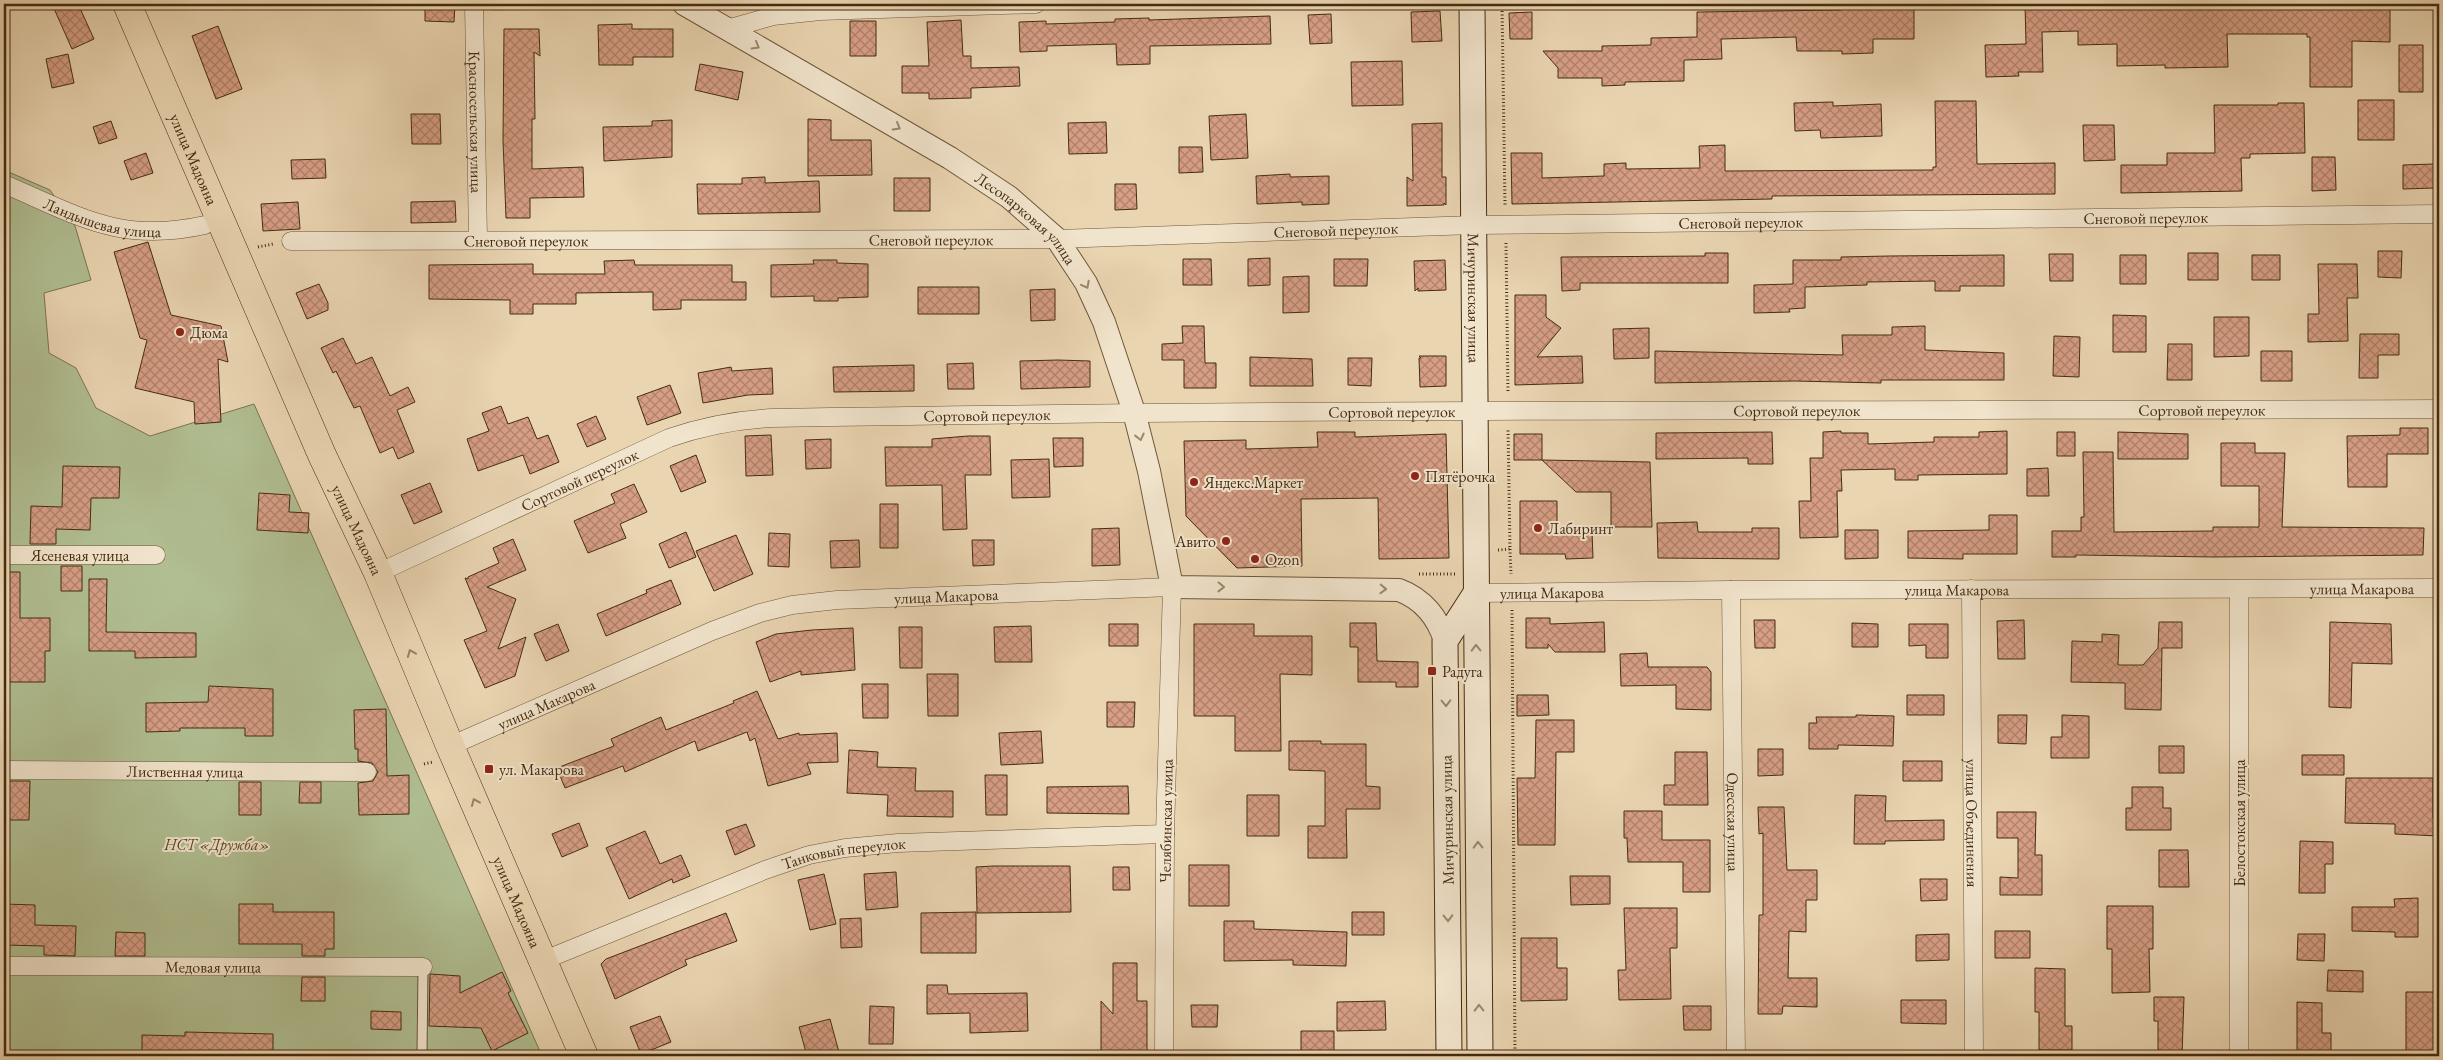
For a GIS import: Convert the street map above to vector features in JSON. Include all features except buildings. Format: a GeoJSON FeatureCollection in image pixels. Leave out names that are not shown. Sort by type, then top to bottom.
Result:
{"type":"FeatureCollection","features":[{"type":"Feature","properties":{"kind":"main road","name":"улица Мадояна"},"geometry":{"type":"LineString","coordinates":[[113,4],[205,225],[351,556],[567,1056]]}},
{"type":"Feature","properties":{"kind":"main road","name":"улица Мадояна"},"geometry":{"type":"LineString","coordinates":[[127,4],[322,455],[378,572],[450,746],[584,1056]]}},
{"type":"Feature","properties":{"kind":"main road","name":"Мичуринская улица"},"geometry":{"type":"LineString","coordinates":[[1472,4],[1477,413],[1476,593],[1480,1056]]}},
{"type":"Feature","properties":{"kind":"main road"},"geometry":{"type":"LineString","coordinates":[[1445,641],[1476,593]]}},
{"type":"Feature","properties":{"kind":"main road","name":"Мичуринская улица"},"geometry":{"type":"LineString","coordinates":[[1445,641],[1449,1056]]}},
{"type":"Feature","properties":{"kind":"street"},"geometry":{"type":"LineString","coordinates":[[727,29],[774,16],[820,11],[1036,4]]}},
{"type":"Feature","properties":{"kind":"street","name":"Лесопарковая улица"},"geometry":{"type":"LineString","coordinates":[[687,5],[950,158],[1009,198],[1057,239],[1086,283],[1104,322],[1134,412],[1149,471],[1172,587]]}},
{"type":"Feature","properties":{"kind":"street","name":"Красносельская улица"},"geometry":{"type":"LineString","coordinates":[[474,6],[478,240]]}},
{"type":"Feature","properties":{"kind":"street","name":"Ландышевая улица"},"geometry":{"type":"LineString","coordinates":[[4,184],[92,222],[117,229],[154,233],[205,225]]}},
{"type":"Feature","properties":{"kind":"street","name":"Снеговой переулок"},"geometry":{"type":"LineString","coordinates":[[291,241],[1057,239],[1475,225],[2439,214]]}},
{"type":"Feature","properties":{"kind":"street","name":"Сортовой переулок"},"geometry":{"type":"LineString","coordinates":[[378,572],[669,438],[701,427],[730,421],[772,418],[1134,412],[1477,413],[2439,409]]}},
{"type":"Feature","properties":{"kind":"street","name":"Ясеневая улица"},"geometry":{"type":"LineString","coordinates":[[4,555],[156,555]]}},
{"type":"Feature","properties":{"kind":"street","name":"улица Макарова"},"geometry":{"type":"LineString","coordinates":[[450,746],[712,631],[760,613],[792,605],[837,600],[1172,587],[1399,590],[1409,594],[1428,609],[1441,626],[1445,641]]}},
{"type":"Feature","properties":{"kind":"street","name":"Челябинская улица"},"geometry":{"type":"LineString","coordinates":[[1164,1056],[1165,834],[1172,587]]}},
{"type":"Feature","properties":{"kind":"street","name":"улица Макарова"},"geometry":{"type":"LineString","coordinates":[[1476,593],[1731,590],[2439,588]]}},
{"type":"Feature","properties":{"kind":"street","name":"улица Объединения"},"geometry":{"type":"LineString","coordinates":[[1971,589],[1974,1056]]}},
{"type":"Feature","properties":{"kind":"street","name":"Белостокская улица"},"geometry":{"type":"LineString","coordinates":[[2239,589],[2239,1056]]}},
{"type":"Feature","properties":{"kind":"street","name":"Одесская улица"},"geometry":{"type":"LineString","coordinates":[[1731,590],[1736,1056]]}},
{"type":"Feature","properties":{"kind":"street","name":"Лиственная улица"},"geometry":{"type":"LineString","coordinates":[[4,770],[367,772]]}},
{"type":"Feature","properties":{"kind":"street","name":"Танковый переулок"},"geometry":{"type":"LineString","coordinates":[[542,961],[765,870],[809,855],[845,848],[898,843],[1165,834]]}},
{"type":"Feature","properties":{"kind":"street","name":"Медовая улица"},"geometry":{"type":"LineString","coordinates":[[4,966],[423,967]]}},
{"type":"Feature","properties":{"kind":"lane"},"geometry":{"type":"LineString","coordinates":[[422,1056],[423,967]]}},
{"type":"Feature","properties":{"kind":"path"},"geometry":{"type":"LineString","coordinates":[[474,6],[687,5]]}},
{"type":"Feature","properties":{"kind":"path"},"geometry":{"type":"LineString","coordinates":[[234,252],[291,241]]}},
{"type":"Feature","properties":{"kind":"path"},"geometry":{"type":"LineString","coordinates":[[1510,550],[1512,592],[1515,1056]]}},
{"type":"Feature","properties":{"kind":"green space","name":"НСТ «Дружба»"},"geometry":{"type":"Polygon","coordinates":[[[4,170],[50,190],[75,226],[91,280],[44,293],[49,353],[76,368],[96,408],[150,436],[254,404],[542,1056],[4,1056],[4,170]]]}},
{"type":"Feature","properties":{"kind":"place","name":"Дюма"},"geometry":{"type":"Point","coordinates":[180,332]}},
{"type":"Feature","properties":{"kind":"place","name":"Пятёрочка"},"geometry":{"type":"Point","coordinates":[1415,476]}},
{"type":"Feature","properties":{"kind":"place","name":"Яндекс.Маркет"},"geometry":{"type":"Point","coordinates":[1194,482]}},
{"type":"Feature","properties":{"kind":"place","name":"Лабиринт"},"geometry":{"type":"Point","coordinates":[1538,528]}},
{"type":"Feature","properties":{"kind":"place","name":"Авито"},"geometry":{"type":"Point","coordinates":[1226,541]}},
{"type":"Feature","properties":{"kind":"place","name":"Ozon"},"geometry":{"type":"Point","coordinates":[1255,559]}},
{"type":"Feature","properties":{"kind":"place","name":"Радуга"},"geometry":{"type":"Point","coordinates":[1432,671]}},
{"type":"Feature","properties":{"kind":"place","name":"ул. Макарова"},"geometry":{"type":"Point","coordinates":[489,769]}}]}
